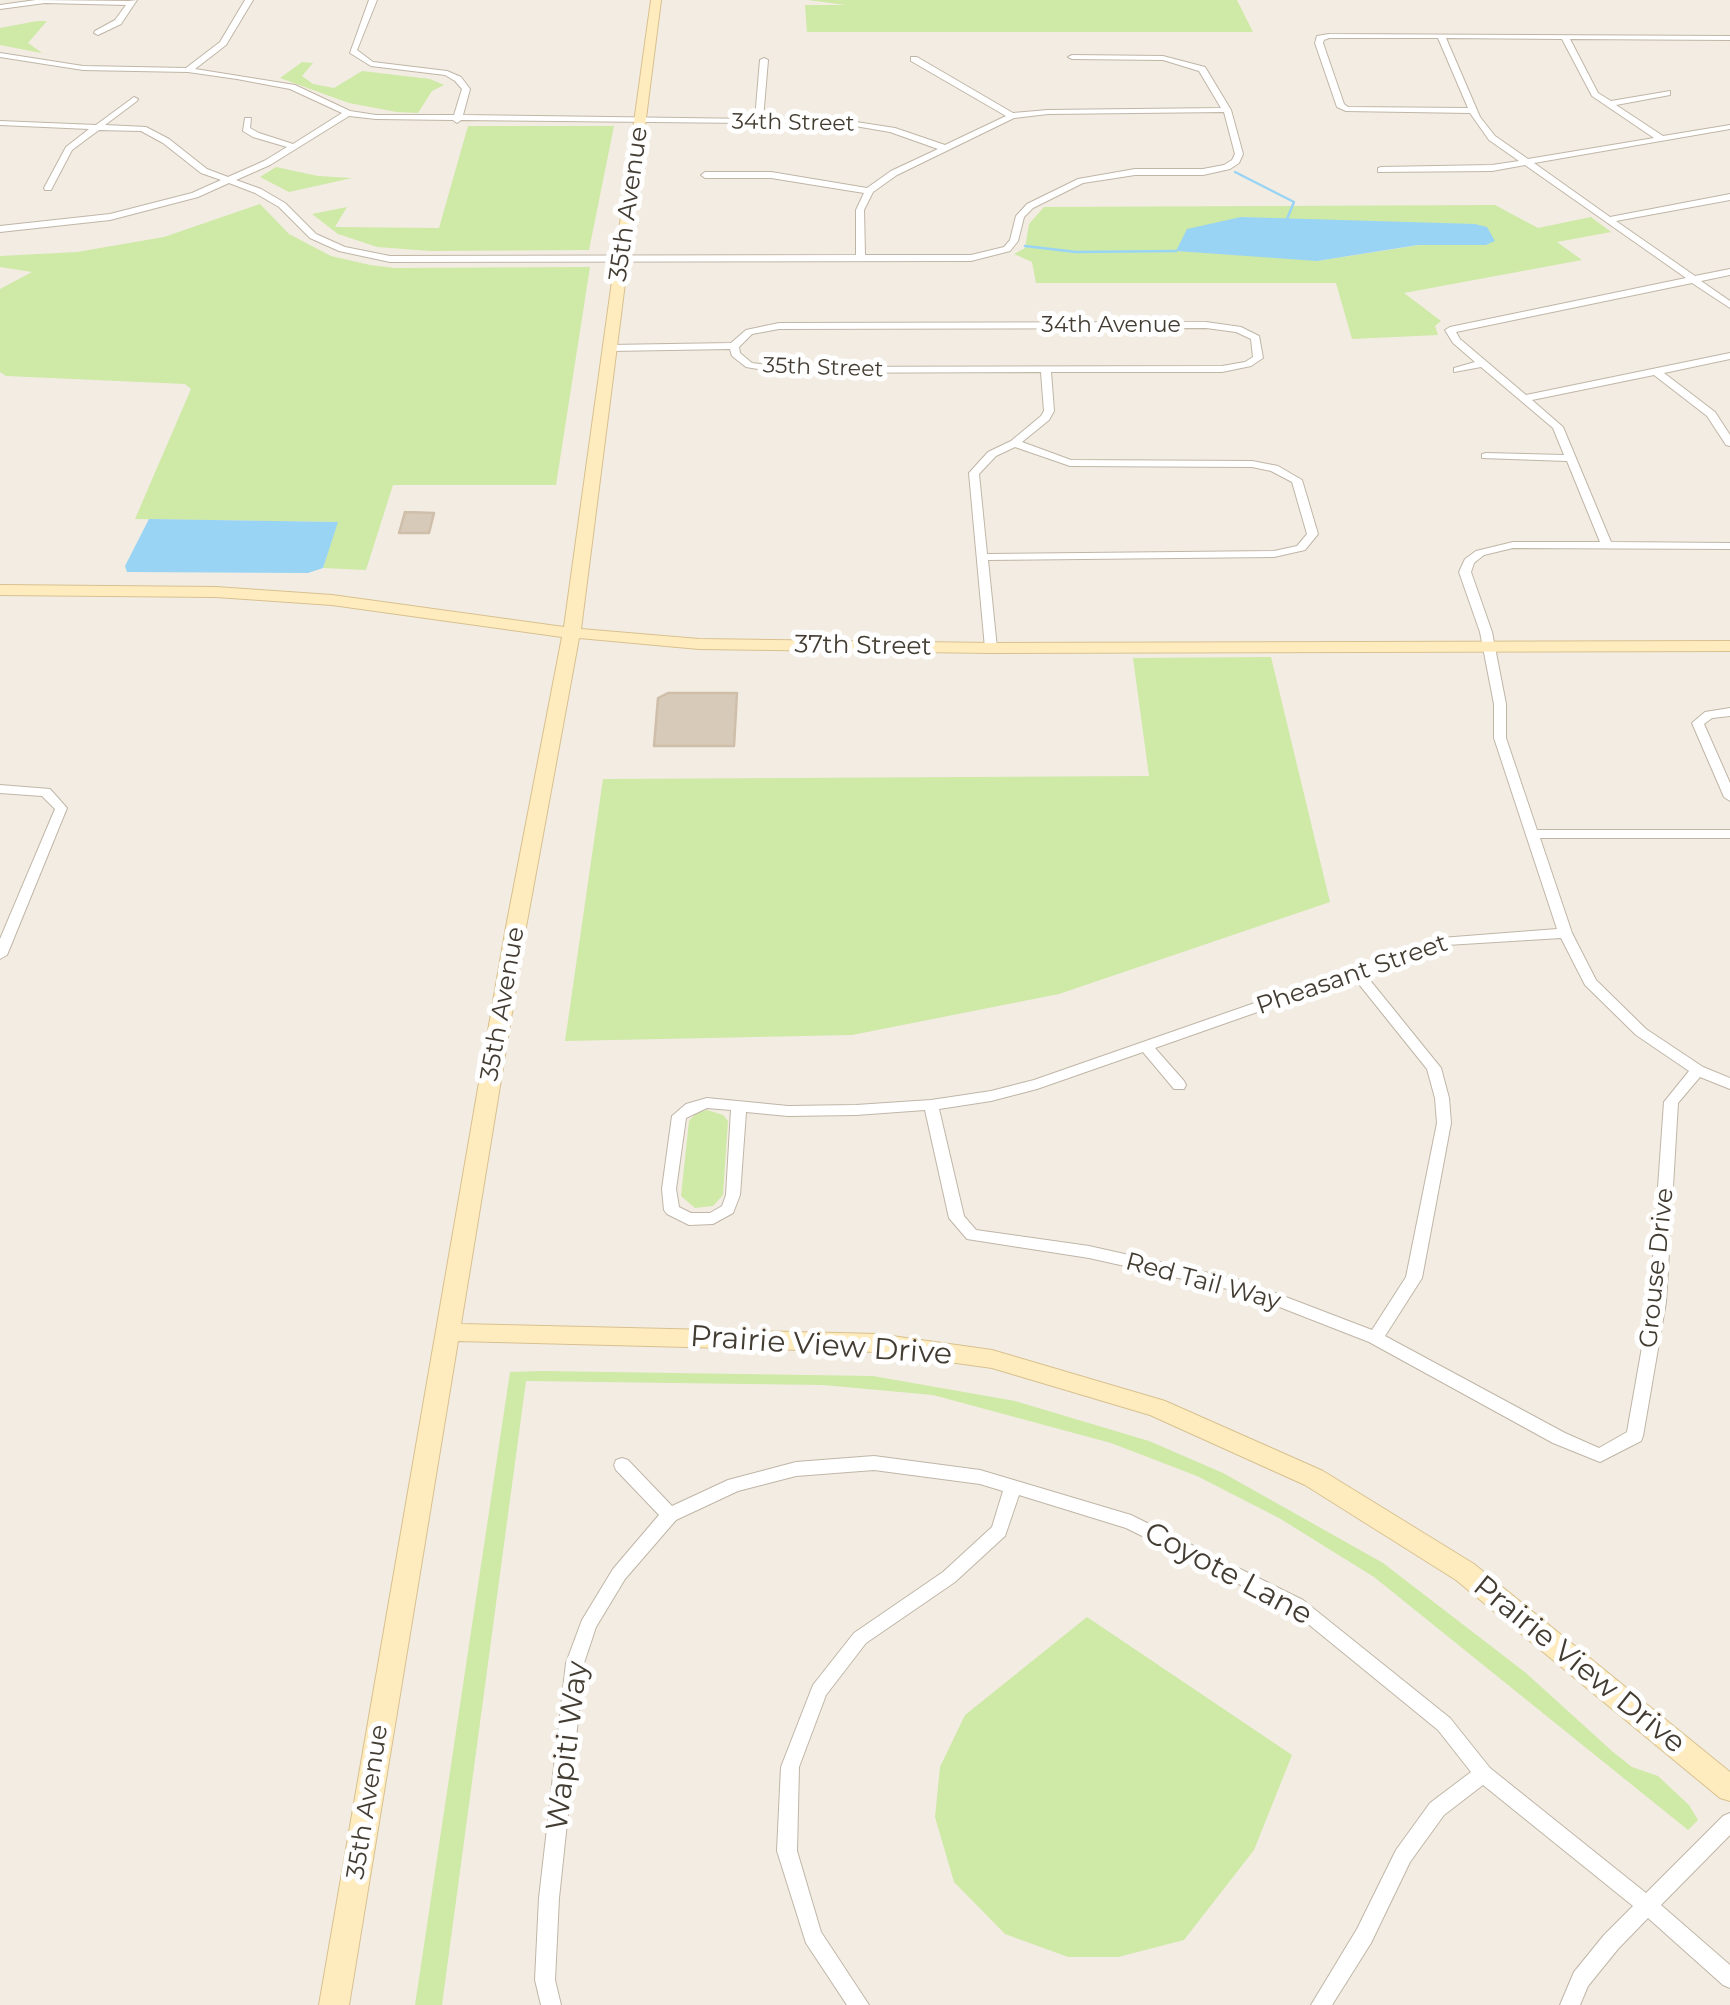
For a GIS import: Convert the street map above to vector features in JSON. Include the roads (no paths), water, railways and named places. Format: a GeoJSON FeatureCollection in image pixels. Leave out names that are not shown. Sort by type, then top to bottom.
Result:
{"type":"FeatureCollection","features":[{"type":"Feature","properties":{"kind":"main road","name":"35th Avenue"},"geometry":{"type":"LineString","coordinates":[[334,2005],[446,1332],[572,629],[656,0]]}},
{"type":"Feature","properties":{"kind":"main road","name":"37th Street"},"geometry":{"type":"LineString","coordinates":[[0,580],[218,584],[337,591],[572,629]]}},
{"type":"Feature","properties":{"kind":"main road","name":"37th Street"},"geometry":{"type":"LineString","coordinates":[[0,590],[216,592],[313,599],[700,644],[1486,639],[1730,632]]}},
{"type":"Feature","properties":{"kind":"main road","name":"37th Street"},"geometry":{"type":"LineString","coordinates":[[1486,639],[1730,646]]}},
{"type":"Feature","properties":{"kind":"main road","name":"Prairie View Drive"},"geometry":{"type":"LineString","coordinates":[[446,1332],[898,1346],[992,1360],[1157,1408],[1314,1478],[1450,1562],[1538,1629],[1730,1788]]}},
{"type":"Feature","properties":{"kind":"street"},"geometry":{"type":"LineString","coordinates":[[188,70],[224,44],[249,0]]}},
{"type":"Feature","properties":{"kind":"street"},"geometry":{"type":"LineString","coordinates":[[373,0],[353,51],[371,64],[447,74],[458,79],[466,88],[457,121]]}},
{"type":"Feature","properties":{"kind":"street"},"geometry":{"type":"LineString","coordinates":[[0,7],[45,1],[132,1]]}},
{"type":"Feature","properties":{"kind":"street"},"geometry":{"type":"LineString","coordinates":[[98,33],[118,22],[132,1]]}},
{"type":"Feature","properties":{"kind":"street"},"geometry":{"type":"LineString","coordinates":[[1441,36],[1472,110],[1492,138],[1730,305]]}},
{"type":"Feature","properties":{"kind":"street"},"geometry":{"type":"LineString","coordinates":[[1564,37],[1590,88],[1606,104],[1660,138]]}},
{"type":"Feature","properties":{"kind":"street"},"geometry":{"type":"LineString","coordinates":[[1472,110],[1346,110],[1340,105],[1318,43],[1320,38],[1730,38]]}},
{"type":"Feature","properties":{"kind":"street","name":"34th Street"},"geometry":{"type":"LineString","coordinates":[[0,55],[83,68],[188,70],[292,87],[348,112],[457,121],[872,125],[944,148]]}},
{"type":"Feature","properties":{"kind":"street"},"geometry":{"type":"LineString","coordinates":[[0,123],[103,124],[143,129],[166,141],[204,171],[282,205],[314,236],[342,249],[390,259],[984,257],[1007,249],[1014,241],[1020,216],[1030,206],[1080,181],[1135,172],[1203,172],[1231,165],[1239,154],[1227,110],[1206,75],[1194,64],[1163,58],[1072,57]]}},
{"type":"Feature","properties":{"kind":"street"},"geometry":{"type":"LineString","coordinates":[[914,59],[1012,116]]}},
{"type":"Feature","properties":{"kind":"street"},"geometry":{"type":"LineString","coordinates":[[759,122],[764,60]]}},
{"type":"Feature","properties":{"kind":"street"},"geometry":{"type":"LineString","coordinates":[[1606,104],[1666,93]]}},
{"type":"Feature","properties":{"kind":"street"},"geometry":{"type":"LineString","coordinates":[[48,188],[69,149],[134,99]]}},
{"type":"Feature","properties":{"kind":"street"},"geometry":{"type":"LineString","coordinates":[[862,258],[860,210],[869,191],[944,148],[1012,116],[1227,110]]}},
{"type":"Feature","properties":{"kind":"street"},"geometry":{"type":"LineString","coordinates":[[0,228],[110,217],[154,208],[233,181],[348,112]]}},
{"type":"Feature","properties":{"kind":"street"},"geometry":{"type":"LineString","coordinates":[[248,120],[246,128],[256,135],[292,146]]}},
{"type":"Feature","properties":{"kind":"street"},"geometry":{"type":"LineString","coordinates":[[1382,170],[1476,170],[1730,127]]}},
{"type":"Feature","properties":{"kind":"street"},"geometry":{"type":"LineString","coordinates":[[705,175],[771,175],[869,191]]}},
{"type":"Feature","properties":{"kind":"street"},"geometry":{"type":"LineString","coordinates":[[1608,220],[1730,197]]}},
{"type":"Feature","properties":{"kind":"street"},"geometry":{"type":"LineString","coordinates":[[1608,545],[1558,426],[1450,335],[1450,330],[1730,272]]}},
{"type":"Feature","properties":{"kind":"street","name":"34th Avenue"},"geometry":{"type":"LineString","coordinates":[[734,346],[749,332],[779,326],[1206,326],[1246,332],[1256,338],[1261,353],[1248,364],[1222,369],[1046,370]]}},
{"type":"Feature","properties":{"kind":"street","name":"35th Street"},"geometry":{"type":"LineString","coordinates":[[610,348],[734,346],[744,362],[774,369],[1046,370]]}},
{"type":"Feature","properties":{"kind":"street"},"geometry":{"type":"LineString","coordinates":[[1526,398],[1730,356]]}},
{"type":"Feature","properties":{"kind":"street"},"geometry":{"type":"LineString","coordinates":[[1457,370],[1482,362]]}},
{"type":"Feature","properties":{"kind":"street"},"geometry":{"type":"LineString","coordinates":[[991,641],[975,471],[992,454],[1015,444],[1040,424],[1049,410],[1046,370]]}},
{"type":"Feature","properties":{"kind":"street"},"geometry":{"type":"LineString","coordinates":[[1657,372],[1712,414],[1730,443]]}},
{"type":"Feature","properties":{"kind":"street"},"geometry":{"type":"LineString","coordinates":[[981,557],[1274,554],[1301,548],[1312,534],[1297,480],[1274,468],[1252,464],[1070,464],[1015,444]]}},
{"type":"Feature","properties":{"kind":"street"},"geometry":{"type":"LineString","coordinates":[[1486,456],[1572,458]]}},
{"type":"Feature","properties":{"kind":"street"},"geometry":{"type":"LineString","coordinates":[[1730,546],[1514,544],[1480,553],[1469,561],[1465,572],[1486,639],[1500,704],[1500,738],[1565,933],[1590,982],[1640,1032],[1698,1070],[1730,1084]]}},
{"type":"Feature","properties":{"kind":"street"},"geometry":{"type":"LineString","coordinates":[[1730,712],[1709,714],[1698,723],[1730,796]]}},
{"type":"Feature","properties":{"kind":"street"},"geometry":{"type":"LineString","coordinates":[[0,790],[46,792],[60,808],[0,955]]}},
{"type":"Feature","properties":{"kind":"street"},"geometry":{"type":"LineString","coordinates":[[1533,834],[1730,834]]}},
{"type":"Feature","properties":{"kind":"street"},"geometry":{"type":"LineString","coordinates":[[0,918],[16,918]]}},
{"type":"Feature","properties":{"kind":"street","name":"Pheasant Street"},"geometry":{"type":"LineString","coordinates":[[739,1106],[734,1195],[728,1209],[713,1218],[689,1219],[672,1210],[670,1189],[679,1116],[707,1103],[739,1106],[788,1111],[930,1105],[1022,1088],[1356,972],[1472,936],[1565,933]]}},
{"type":"Feature","properties":{"kind":"street"},"geometry":{"type":"LineString","coordinates":[[1356,972],[1434,1068],[1444,1122],[1414,1278],[1375,1338]]}},
{"type":"Feature","properties":{"kind":"street"},"geometry":{"type":"LineString","coordinates":[[1146,1046],[1179,1085]]}},
{"type":"Feature","properties":{"kind":"street","name":"Grouse Drive"},"geometry":{"type":"LineString","coordinates":[[1600,1455],[1635,1436],[1658,1302],[1671,1102],[1698,1070]]}},
{"type":"Feature","properties":{"kind":"street","name":"Red Tail Way"},"geometry":{"type":"LineString","coordinates":[[930,1105],[957,1218],[972,1235],[1089,1252],[1244,1287],[1375,1338],[1559,1438],[1600,1455]]}},
{"type":"Feature","properties":{"kind":"street","name":"Coyote Lane"},"geometry":{"type":"LineString","coordinates":[[670,1515],[734,1485],[796,1469],[874,1463],[980,1477],[1131,1522],[1297,1604],[1444,1724],[1483,1774],[1648,1906],[1730,1978]]}},
{"type":"Feature","properties":{"kind":"street"},"geometry":{"type":"LineString","coordinates":[[622,1465],[670,1515]]}},
{"type":"Feature","properties":{"kind":"street"},"geometry":{"type":"LineString","coordinates":[[859,2005],[813,1936],[787,1851],[790,1767],[819,1691],[860,1638],[949,1577],[999,1531],[1013,1487]]}},
{"type":"Feature","properties":{"kind":"street","name":"Wapiti Way"},"geometry":{"type":"LineString","coordinates":[[551,2005],[544,1980],[549,1898],[575,1662],[588,1625],[619,1574],[670,1515]]}},
{"type":"Feature","properties":{"kind":"street"},"geometry":{"type":"LineString","coordinates":[[1321,2005],[1364,1936],[1403,1856],[1437,1809],[1483,1774]]}},
{"type":"Feature","properties":{"kind":"street"},"geometry":{"type":"LineString","coordinates":[[1570,2005],[1581,1979],[1611,1942],[1730,1822]]}},
{"type":"Feature","properties":{"kind":"water"},"geometry":{"type":"Polygon","coordinates":[[[1241,217],[1475,224],[1487,227],[1495,241],[1486,245],[1418,245],[1317,261],[1176,251],[1187,229],[1241,217]]]}},
{"type":"Feature","properties":{"kind":"water"},"geometry":{"type":"Polygon","coordinates":[[[149,519],[338,522],[323,568],[308,573],[127,572],[125,566],[149,519]]]}},
{"type":"Feature","properties":{"kind":"waterway"},"geometry":{"type":"LineString","coordinates":[[1235,172],[1294,202],[1287,219]]}},
{"type":"Feature","properties":{"kind":"waterway"},"geometry":{"type":"LineString","coordinates":[[1025,246],[1076,252],[1176,251]]}}]}
